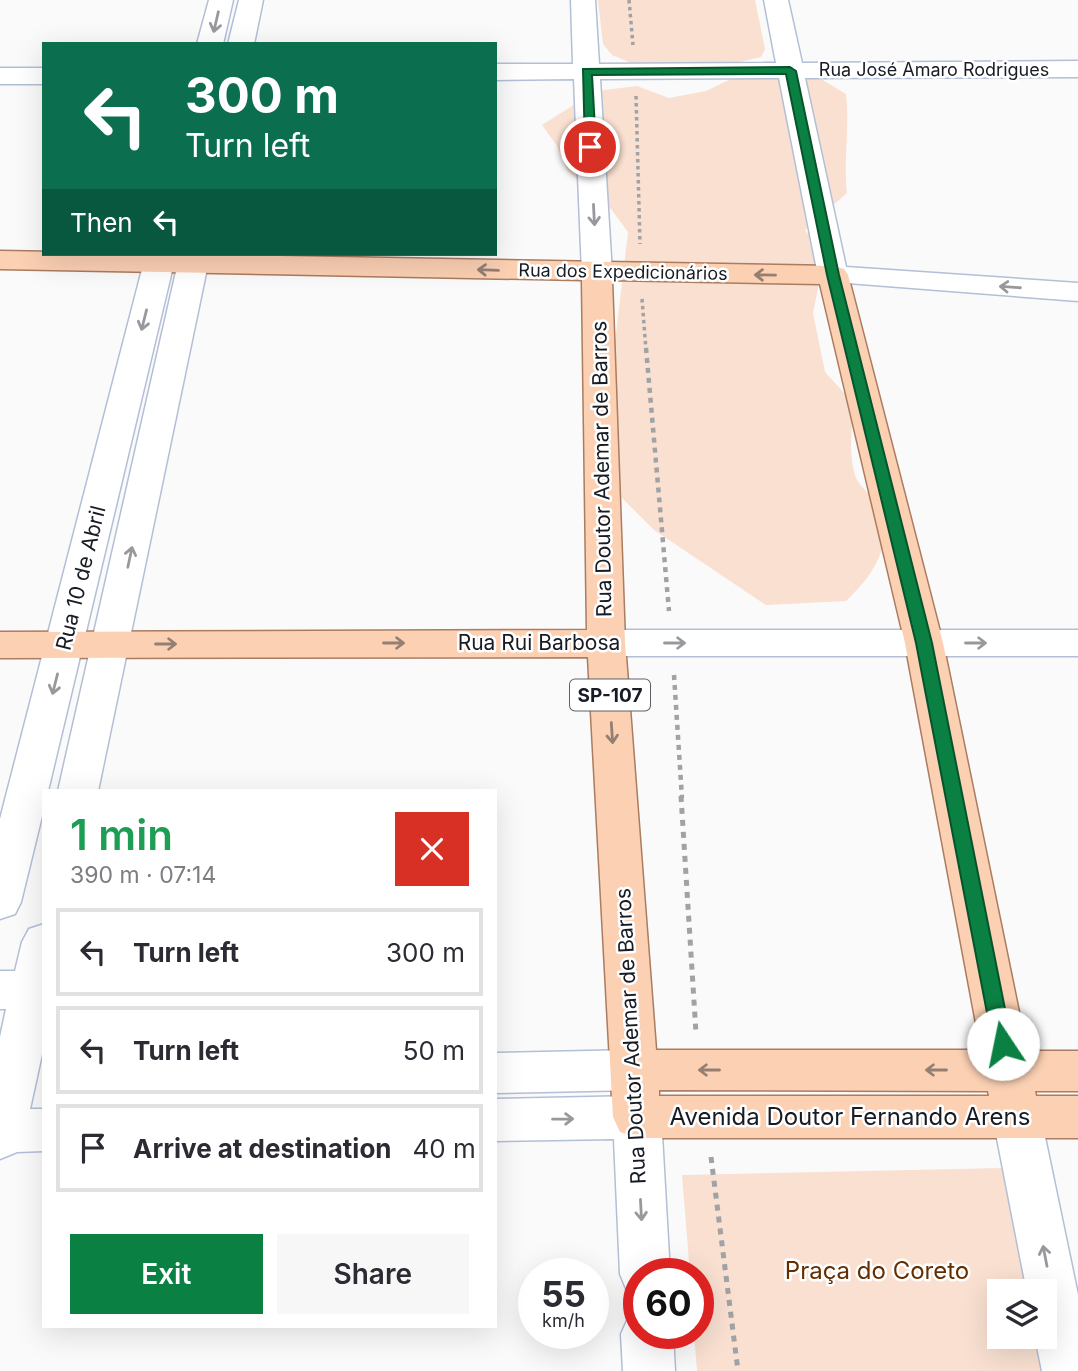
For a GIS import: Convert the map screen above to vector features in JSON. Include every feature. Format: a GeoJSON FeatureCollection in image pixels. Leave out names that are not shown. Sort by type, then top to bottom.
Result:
{"type":"FeatureCollection","features":[{"type":"Feature","properties":{"kind":"main road","name":"Rua dos Expedicionários"},"geometry":{"type":"LineString","coordinates":[[0,260],[177,257],[597,273],[833,275]]}},
{"type":"Feature","properties":{"kind":"main road","name":"Rua Doutor Ademar de Barros"},"geometry":{"type":"LineString","coordinates":[[597,273],[606,643],[637,1117]]}},
{"type":"Feature","properties":{"kind":"main road"},"geometry":{"type":"LineString","coordinates":[[833,275],[924,643],[1017,1118]]}},
{"type":"Feature","properties":{"kind":"main road","name":"Rua Rui Barbosa"},"geometry":{"type":"LineString","coordinates":[[0,645],[606,643]]}},
{"type":"Feature","properties":{"kind":"main road"},"geometry":{"type":"LineString","coordinates":[[634,1070],[1078,1070]]}},
{"type":"Feature","properties":{"kind":"main road","name":"Avenida Doutor Fernando Arens"},"geometry":{"type":"LineString","coordinates":[[637,1117],[1078,1117]]}},
{"type":"Feature","properties":{"kind":"street"},"geometry":{"type":"LineString","coordinates":[[211,42],[221,0]]}},
{"type":"Feature","properties":{"kind":"street"},"geometry":{"type":"LineString","coordinates":[[242,42],[251,0]]}},
{"type":"Feature","properties":{"kind":"street","name":"Rua Doutor Ademar de Barros"},"geometry":{"type":"LineString","coordinates":[[583,0],[597,273]]}},
{"type":"Feature","properties":{"kind":"street"},"geometry":{"type":"LineString","coordinates":[[776,0],[833,275]]}},
{"type":"Feature","properties":{"kind":"street","name":"Rua José Amaro Rodrigues"},"geometry":{"type":"LineString","coordinates":[[497,72],[1078,69]]}},
{"type":"Feature","properties":{"kind":"street"},"geometry":{"type":"LineString","coordinates":[[0,76],[42,76]]}},
{"type":"Feature","properties":{"kind":"street","name":"Rua 10 de Abril"},"geometry":{"type":"LineString","coordinates":[[78,789],[111,644],[177,257]]}},
{"type":"Feature","properties":{"kind":"street","name":"Rua 10 de Abril"},"geometry":{"type":"LineString","coordinates":[[0,902],[64,645],[177,257]]}},
{"type":"Feature","properties":{"kind":"street","name":"Rua dos Expedicionários"},"geometry":{"type":"LineString","coordinates":[[833,275],[1078,292]]}},
{"type":"Feature","properties":{"kind":"street","name":"Rua Rui Barbosa"},"geometry":{"type":"LineString","coordinates":[[606,643],[1078,643]]}},
{"type":"Feature","properties":{"kind":"street"},"geometry":{"type":"LineString","coordinates":[[11,1132],[19,1082],[16,990],[42,945]]}},
{"type":"Feature","properties":{"kind":"street"},"geometry":{"type":"LineString","coordinates":[[497,1073],[634,1070]]}},
{"type":"Feature","properties":{"kind":"street","name":"Rua Doutor Ademar de Barros"},"geometry":{"type":"LineString","coordinates":[[637,1117],[644,1258]]}},
{"type":"Feature","properties":{"kind":"street","name":"Avenida Doutor Fernando Arens"},"geometry":{"type":"LineString","coordinates":[[497,1120],[637,1117]]}},
{"type":"Feature","properties":{"kind":"street"},"geometry":{"type":"LineString","coordinates":[[1017,1118],[1068,1371]]}},
{"type":"Feature","properties":{"kind":"street"},"geometry":{"type":"LineString","coordinates":[[648,1349],[649,1371]]}},
{"type":"Feature","properties":{"kind":"path"},"geometry":{"type":"LineString","coordinates":[[629,0],[635,71],[640,273],[672,643],[698,1070]]}},
{"type":"Feature","properties":{"kind":"path"},"geometry":{"type":"LineString","coordinates":[[706,1118],[738,1371]]}},
{"type":"Feature","properties":{"kind":"green space"},"geometry":{"type":"Polygon","coordinates":[[[598,0],[755,0],[765,49],[761,57],[739,62],[631,63],[612,55],[603,44],[598,0]]]}},
{"type":"Feature","properties":{"kind":"green space"},"geometry":{"type":"Polygon","coordinates":[[[768,61],[806,70],[846,94],[847,193],[805,230],[825,254],[813,313],[825,372],[854,404],[851,439],[853,467],[857,480],[878,505],[883,524],[884,537],[878,560],[864,582],[846,601],[766,605],[654,530],[620,496],[607,460],[610,384],[628,232],[611,209],[567,170],[557,146],[542,125],[596,91],[637,86],[669,98],[706,91],[768,61]]]}},
{"type":"Feature","properties":{"kind":"green space","name":"Praça do Coreto"},"geometry":{"type":"Polygon","coordinates":[[[1002,1168],[1024,1279],[987,1279],[987,1349],[1037,1349],[1042,1371],[697,1371],[695,1349],[714,1349],[714,1258],[689,1258],[682,1175],[1002,1168]]]}},
{"type":"Feature","properties":{"kind":"route"},"geometry":{"type":"LineString","coordinates":[[590,147],[586,72],[790,71],[833,275],[924,643],[1003,1044]]}}]}
